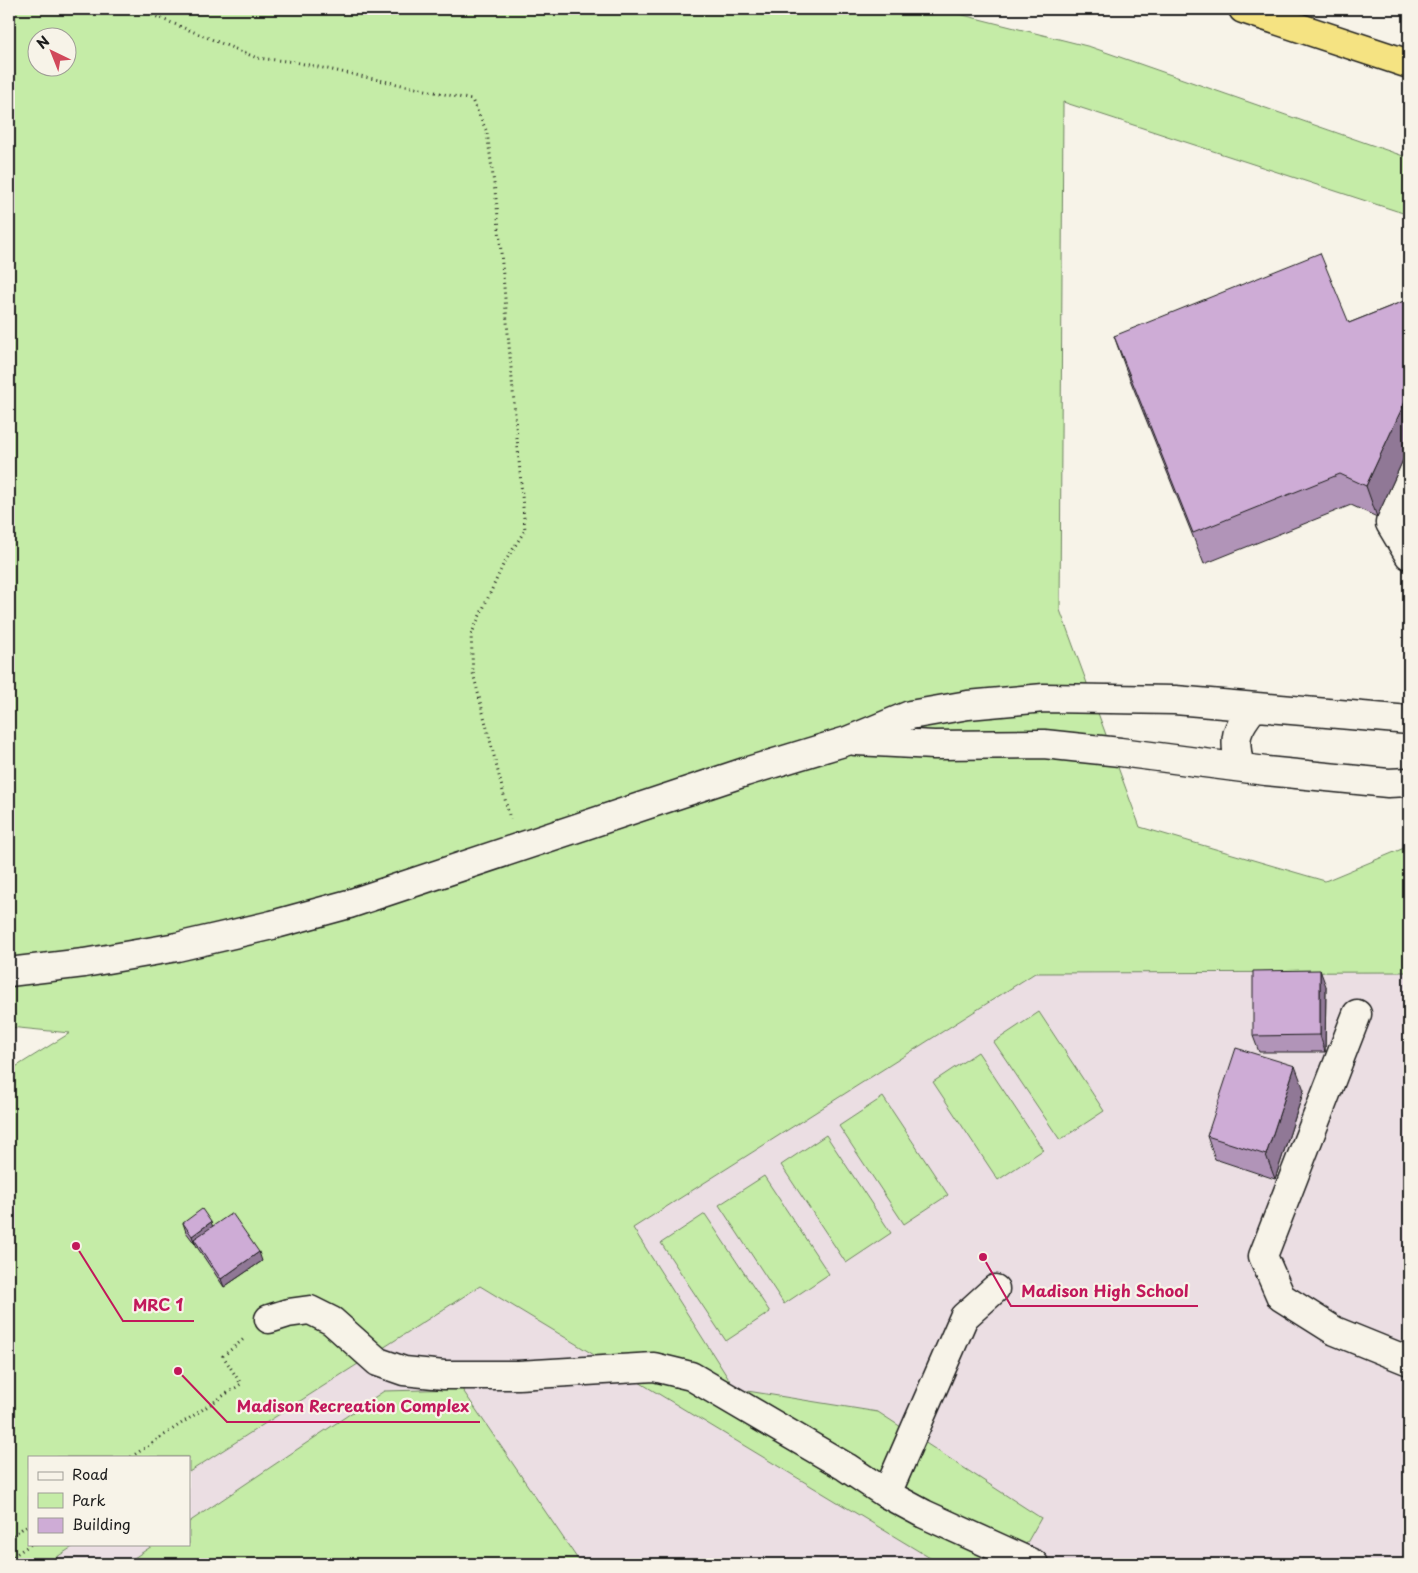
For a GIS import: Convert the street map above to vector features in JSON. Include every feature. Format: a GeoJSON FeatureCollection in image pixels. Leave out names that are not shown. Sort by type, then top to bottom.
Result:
{"type":"FeatureCollection","features":[{"type":"Feature","properties":{"kind":"highway"},"geometry":{"type":"LineString","coordinates":[[1243,9],[1409,64]]}},
{"type":"Feature","properties":{"kind":"street"},"geometry":{"type":"LineString","coordinates":[[1409,474],[1401,483],[1390,522],[1409,556]]}},
{"type":"Feature","properties":{"kind":"street"},"geometry":{"type":"LineString","coordinates":[[9,972],[84,963],[177,947],[272,925],[349,904],[745,772],[847,741],[910,715],[968,705],[1044,698],[1176,700],[1409,720]]}},
{"type":"Feature","properties":{"kind":"street"},"geometry":{"type":"LineString","coordinates":[[1240,768],[1235,748],[1237,734],[1242,721],[1254,707]]}},
{"type":"Feature","properties":{"kind":"street"},"geometry":{"type":"LineString","coordinates":[[847,741],[934,745],[1044,744],[1240,768],[1388,783],[1409,782]]}},
{"type":"Feature","properties":{"kind":"street"},"geometry":{"type":"LineString","coordinates":[[1357,1014],[1263,1256],[1281,1297],[1335,1331],[1409,1361]]}},
{"type":"Feature","properties":{"kind":"street"},"geometry":{"type":"LineString","coordinates":[[885,1494],[964,1318],[995,1289]]}},
{"type":"Feature","properties":{"kind":"street"},"geometry":{"type":"LineString","coordinates":[[269,1319],[288,1312],[310,1310],[332,1321],[378,1362],[404,1371],[518,1376],[654,1367],[691,1376],[846,1466],[885,1494],[924,1514],[1034,1564]]}},
{"type":"Feature","properties":{"kind":"path"},"geometry":{"type":"LineString","coordinates":[[138,9],[257,58],[295,62],[472,100],[487,132],[497,206],[525,530],[503,565],[472,635],[473,673],[517,847]]}},
{"type":"Feature","properties":{"kind":"path"},"geometry":{"type":"LineString","coordinates":[[133,1456],[242,1384],[224,1358]]}},
{"type":"Feature","properties":{"kind":"path"},"geometry":{"type":"LineString","coordinates":[[9,1538],[28,1525]]}},
{"type":"Feature","properties":{"kind":"path"},"geometry":{"type":"LineString","coordinates":[[9,1559],[28,1546]]}},
{"type":"Feature","properties":{"kind":"shaded area"},"geometry":{"type":"Polygon","coordinates":[[[1409,972],[1409,1564],[46,1564],[74,1546],[190,1546],[190,1471],[480,1285],[632,1228],[1035,973],[1409,972]]]}},
{"type":"Feature","properties":{"kind":"green space"},"geometry":{"type":"Polygon","coordinates":[[[9,9],[939,9],[1091,47],[1409,158],[1409,215],[1063,102],[1060,610],[1140,827],[1325,881],[1409,846],[1409,972],[1035,973],[633,1228],[735,1389],[878,1412],[1041,1518],[1015,1564],[940,1564],[480,1286],[190,1471],[190,1456],[28,1456],[28,1546],[74,1546],[46,1564],[9,1564],[9,1071],[70,1033],[9,1027],[9,9]]]}},
{"type":"Feature","properties":{"kind":"green space"},"geometry":{"type":"Polygon","coordinates":[[[1039,1012],[1104,1111],[1060,1140],[994,1042],[1039,1012]]]}},
{"type":"Feature","properties":{"kind":"green space"},"geometry":{"type":"Polygon","coordinates":[[[978,1052],[1043,1150],[998,1180],[933,1082],[978,1052]]]}},
{"type":"Feature","properties":{"kind":"green space"},"geometry":{"type":"Polygon","coordinates":[[[883,1097],[948,1195],[904,1224],[839,1126],[883,1097]]]}},
{"type":"Feature","properties":{"kind":"green space"},"geometry":{"type":"Polygon","coordinates":[[[826,1135],[891,1233],[846,1263],[781,1165],[826,1135]]]}},
{"type":"Feature","properties":{"kind":"green space"},"geometry":{"type":"Polygon","coordinates":[[[764,1176],[829,1274],[784,1304],[719,1205],[764,1176]]]}},
{"type":"Feature","properties":{"kind":"green space"},"geometry":{"type":"Polygon","coordinates":[[[705,1214],[770,1312],[726,1341],[661,1243],[705,1214]]]}},
{"type":"Feature","properties":{"kind":"green space"},"geometry":{"type":"Polygon","coordinates":[[[462,1389],[581,1564],[125,1564],[152,1546],[190,1546],[190,1521],[384,1391],[462,1389]]]}},
{"type":"Feature","properties":{"kind":"building"},"geometry":{"type":"Polygon","coordinates":[[[1320,253],[1349,323],[1409,299],[1409,393],[1366,486],[1340,474],[1193,533],[1114,336],[1320,253]]]}},
{"type":"Feature","properties":{"kind":"building"},"geometry":{"type":"Polygon","coordinates":[[[1320,970],[1320,1035],[1253,1036],[1253,971],[1320,970]]]}},
{"type":"Feature","properties":{"kind":"building"},"geometry":{"type":"Polygon","coordinates":[[[1236,1048],[1295,1066],[1266,1155],[1207,1136],[1236,1048]]]}},
{"type":"Feature","properties":{"kind":"building"},"geometry":{"type":"Polygon","coordinates":[[[202,1209],[211,1222],[192,1236],[183,1223],[202,1209]]]}},
{"type":"Feature","properties":{"kind":"building"},"geometry":{"type":"Polygon","coordinates":[[[232,1213],[259,1252],[221,1279],[194,1239],[232,1213]]]}},
{"type":"Feature","properties":{"kind":"place","name":"MRC 1"},"geometry":{"type":"Point","coordinates":[76,1246]}},
{"type":"Feature","properties":{"kind":"place","name":"Madison High School"},"geometry":{"type":"Point","coordinates":[983,1257]}},
{"type":"Feature","properties":{"kind":"place","name":"Madison Recreation Complex"},"geometry":{"type":"Point","coordinates":[178,1371]}}]}
